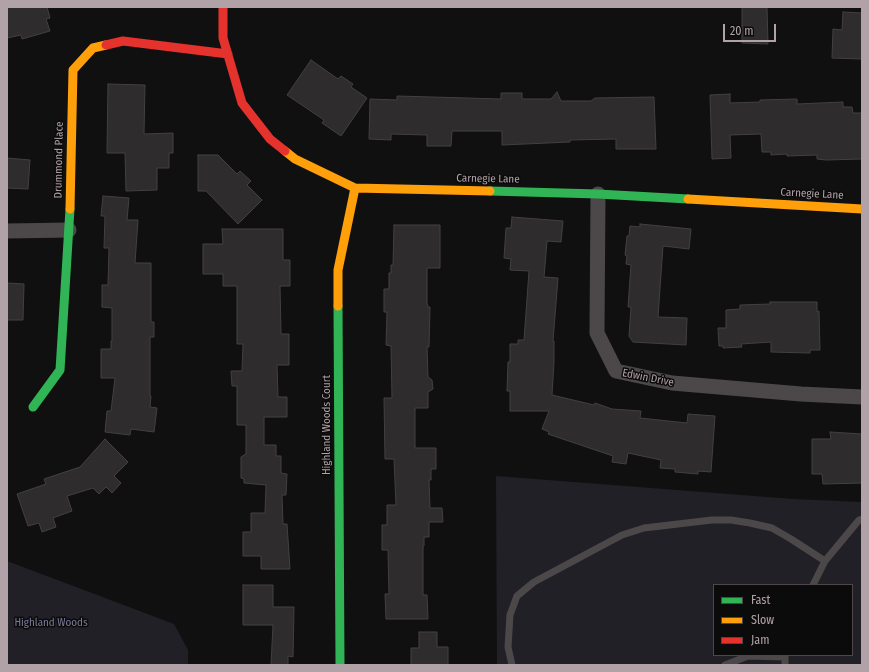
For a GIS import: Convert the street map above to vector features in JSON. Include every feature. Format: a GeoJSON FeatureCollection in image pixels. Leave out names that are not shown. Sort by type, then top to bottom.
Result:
{"type":"FeatureCollection","features":[{"type":"Feature","properties":{"kind":"street","name":"Carnegie Lane"},"geometry":{"type":"LineString","coordinates":[[223,7],[223,38],[242,103],[270,140],[295,159],[355,188],[598,194],[862,209]]}},
{"type":"Feature","properties":{"kind":"street","name":"Drummond Place"},"geometry":{"type":"LineString","coordinates":[[33,407],[60,370],[69,230],[73,70],[93,48],[123,41],[228,54]]}},
{"type":"Feature","properties":{"kind":"street","name":"Highland Woods Court"},"geometry":{"type":"LineString","coordinates":[[340,665],[338,270],[355,188]]}},
{"type":"Feature","properties":{"kind":"street","name":"Edwin Drive"},"geometry":{"type":"LineString","coordinates":[[598,194],[597,332],[616,371],[672,383],[802,394],[862,397]]}},
{"type":"Feature","properties":{"kind":"street"},"geometry":{"type":"LineString","coordinates":[[7,231],[69,230]]}},
{"type":"Feature","properties":{"kind":"lane"},"geometry":{"type":"LineString","coordinates":[[814,584],[825,561],[859,520],[862,519]]}},
{"type":"Feature","properties":{"kind":"lane"},"geometry":{"type":"LineString","coordinates":[[512,665],[508,646],[510,615],[517,596],[534,582],[622,535],[644,528],[712,520],[731,520],[772,528],[791,538],[825,561]]}},
{"type":"Feature","properties":{"kind":"lane"},"geometry":{"type":"LineString","coordinates":[[725,665],[748,656],[785,659]]}},
{"type":"Feature","properties":{"kind":"green space"},"geometry":{"type":"Polygon","coordinates":[[[496,476],[793,499],[862,502],[862,665],[497,665],[496,476]]]}},
{"type":"Feature","properties":{"kind":"green space","name":"Highland Woods"},"geometry":{"type":"Polygon","coordinates":[[[7,561],[174,624],[188,650],[188,665],[7,665],[7,561]]]}},
{"type":"Feature","properties":{"kind":"building"},"geometry":{"type":"Polygon","coordinates":[[[7,7],[47,7],[50,18],[46,19],[50,31],[22,39],[21,35],[7,38],[7,7]]]}},
{"type":"Feature","properties":{"kind":"building"},"geometry":{"type":"Polygon","coordinates":[[[742,7],[767,7],[768,44],[742,43],[742,7]]]}},
{"type":"Feature","properties":{"kind":"building"},"geometry":{"type":"Polygon","coordinates":[[[843,12],[862,13],[862,59],[832,58],[833,29],[842,30],[843,12]]]}},
{"type":"Feature","properties":{"kind":"building"},"geometry":{"type":"Polygon","coordinates":[[[311,60],[338,79],[341,76],[353,84],[351,87],[367,98],[341,136],[322,123],[324,120],[287,95],[311,60]]]}},
{"type":"Feature","properties":{"kind":"building"},"geometry":{"type":"Polygon","coordinates":[[[108,84],[145,85],[144,134],[173,133],[173,153],[169,153],[169,168],[157,168],[157,190],[126,191],[125,153],[107,153],[108,84]]]}},
{"type":"Feature","properties":{"kind":"building"},"geometry":{"type":"Polygon","coordinates":[[[557,92],[561,101],[591,101],[595,98],[654,97],[656,149],[616,149],[616,139],[570,140],[570,142],[502,145],[502,131],[452,131],[451,146],[427,146],[427,135],[391,134],[391,140],[369,139],[370,99],[397,100],[397,96],[501,99],[501,93],[522,93],[522,99],[551,99],[557,92]]]}},
{"type":"Feature","properties":{"kind":"building"},"geometry":{"type":"Polygon","coordinates":[[[730,94],[730,103],[760,102],[760,100],[797,99],[797,104],[843,102],[843,107],[852,107],[853,113],[862,113],[862,159],[826,160],[817,159],[817,155],[771,155],[771,152],[762,152],[761,134],[730,135],[731,158],[712,159],[710,95],[730,94]]]}},
{"type":"Feature","properties":{"kind":"building"},"geometry":{"type":"Polygon","coordinates":[[[198,155],[218,155],[237,174],[240,171],[251,181],[247,185],[262,200],[238,224],[206,191],[198,191],[198,155]]]}},
{"type":"Feature","properties":{"kind":"building"},"geometry":{"type":"Polygon","coordinates":[[[7,158],[30,160],[28,189],[7,188],[7,158]]]}},
{"type":"Feature","properties":{"kind":"building"},"geometry":{"type":"Polygon","coordinates":[[[103,196],[129,198],[127,220],[138,220],[135,263],[151,263],[151,322],[154,322],[154,337],[150,337],[150,407],[157,408],[154,432],[131,429],[130,435],[105,432],[107,411],[111,411],[115,378],[101,378],[101,349],[111,349],[112,341],[112,308],[102,307],[102,285],[108,285],[109,248],[104,248],[105,216],[101,216],[103,196]]]}},
{"type":"Feature","properties":{"kind":"building"},"geometry":{"type":"Polygon","coordinates":[[[512,217],[563,221],[561,242],[547,241],[544,277],[558,278],[553,341],[554,362],[552,395],[594,405],[595,403],[612,409],[641,411],[640,418],[687,423],[688,414],[715,416],[711,472],[698,471],[698,474],[675,472],[675,469],[660,468],[661,460],[628,453],[626,464],[612,462],[613,456],[548,434],[549,432],[542,429],[549,411],[510,411],[510,391],[507,391],[510,344],[518,344],[518,340],[524,340],[529,271],[510,270],[511,259],[504,258],[506,228],[511,228],[512,217]]]}},
{"type":"Feature","properties":{"kind":"building"},"geometry":{"type":"Polygon","coordinates":[[[640,224],[691,229],[689,249],[663,246],[658,317],[687,318],[686,345],[633,342],[629,336],[631,307],[628,307],[631,265],[626,264],[627,256],[625,255],[627,236],[629,236],[630,226],[640,227],[640,224]]]}},
{"type":"Feature","properties":{"kind":"building"},"geometry":{"type":"Polygon","coordinates":[[[394,225],[440,225],[440,268],[427,268],[427,303],[428,307],[430,307],[429,347],[427,347],[428,377],[432,380],[433,389],[428,392],[428,408],[415,408],[415,448],[436,448],[436,469],[431,469],[431,480],[429,480],[430,508],[442,508],[443,522],[429,522],[429,537],[424,537],[423,595],[427,595],[428,619],[386,619],[385,594],[389,594],[388,550],[382,550],[382,525],[387,525],[387,505],[396,505],[394,459],[385,459],[384,398],[392,398],[391,346],[386,345],[387,312],[384,312],[384,289],[389,289],[389,273],[391,273],[391,265],[393,265],[394,225]]]}},
{"type":"Feature","properties":{"kind":"building"},"geometry":{"type":"Polygon","coordinates":[[[222,229],[283,229],[283,260],[290,260],[290,286],[280,286],[281,334],[289,334],[289,365],[277,365],[278,397],[287,397],[287,417],[264,417],[264,445],[276,445],[276,456],[281,456],[281,473],[287,474],[286,495],[282,495],[283,524],[287,524],[290,569],[261,569],[261,556],[243,556],[243,532],[251,532],[251,513],[265,513],[266,485],[244,483],[244,479],[241,478],[241,457],[246,454],[246,425],[237,425],[237,386],[232,386],[231,371],[242,371],[243,344],[237,344],[237,286],[223,286],[223,274],[203,274],[203,244],[223,244],[222,229]]]}},
{"type":"Feature","properties":{"kind":"building"},"geometry":{"type":"Polygon","coordinates":[[[7,283],[24,284],[23,320],[7,320],[7,283]]]}},
{"type":"Feature","properties":{"kind":"building"},"geometry":{"type":"Polygon","coordinates":[[[770,302],[817,302],[817,312],[819,311],[820,350],[810,350],[810,353],[771,352],[771,342],[741,344],[742,347],[723,348],[723,346],[719,346],[718,328],[726,328],[726,310],[740,309],[740,305],[770,304],[770,302]]]}},
{"type":"Feature","properties":{"kind":"building"},"geometry":{"type":"Polygon","coordinates":[[[830,432],[862,434],[862,483],[823,484],[822,474],[812,474],[812,439],[831,439],[830,432]]]}},
{"type":"Feature","properties":{"kind":"building"},"geometry":{"type":"Polygon","coordinates":[[[105,439],[128,462],[114,476],[121,483],[112,493],[106,487],[99,494],[93,488],[67,496],[72,511],[53,518],[56,527],[42,532],[39,523],[28,526],[17,494],[46,484],[44,479],[80,467],[105,439]]]}},
{"type":"Feature","properties":{"kind":"building"},"geometry":{"type":"Polygon","coordinates":[[[243,585],[273,585],[273,607],[294,607],[293,657],[288,656],[288,665],[271,665],[273,625],[243,625],[243,585]]]}},
{"type":"Feature","properties":{"kind":"building"},"geometry":{"type":"Polygon","coordinates":[[[419,632],[437,632],[437,647],[448,647],[448,665],[411,665],[411,648],[419,648],[419,632]]]}},
{"type":"Feature","properties":{"kind":"traffic: fast"},"geometry":{"type":"LineString","coordinates":[[490,191],[598,194],[688,199]]}},
{"type":"Feature","properties":{"kind":"traffic: fast"},"geometry":{"type":"LineString","coordinates":[[33,407],[60,370],[70,209]]}},
{"type":"Feature","properties":{"kind":"traffic: fast"},"geometry":{"type":"LineString","coordinates":[[338,306],[340,665]]}},
{"type":"Feature","properties":{"kind":"traffic: slow"},"geometry":{"type":"LineString","coordinates":[[70,209],[73,70],[93,48],[106,45]]}},
{"type":"Feature","properties":{"kind":"traffic: slow"},"geometry":{"type":"LineString","coordinates":[[285,151],[295,159],[355,188],[490,191]]}},
{"type":"Feature","properties":{"kind":"traffic: slow"},"geometry":{"type":"LineString","coordinates":[[338,306],[338,270],[355,188]]}},
{"type":"Feature","properties":{"kind":"traffic: slow"},"geometry":{"type":"LineString","coordinates":[[688,199],[862,209]]}},
{"type":"Feature","properties":{"kind":"traffic: jam"},"geometry":{"type":"LineString","coordinates":[[223,7],[223,38],[242,103],[270,139],[285,151]]}},
{"type":"Feature","properties":{"kind":"traffic: jam"},"geometry":{"type":"LineString","coordinates":[[106,45],[123,41],[228,54]]}}]}
